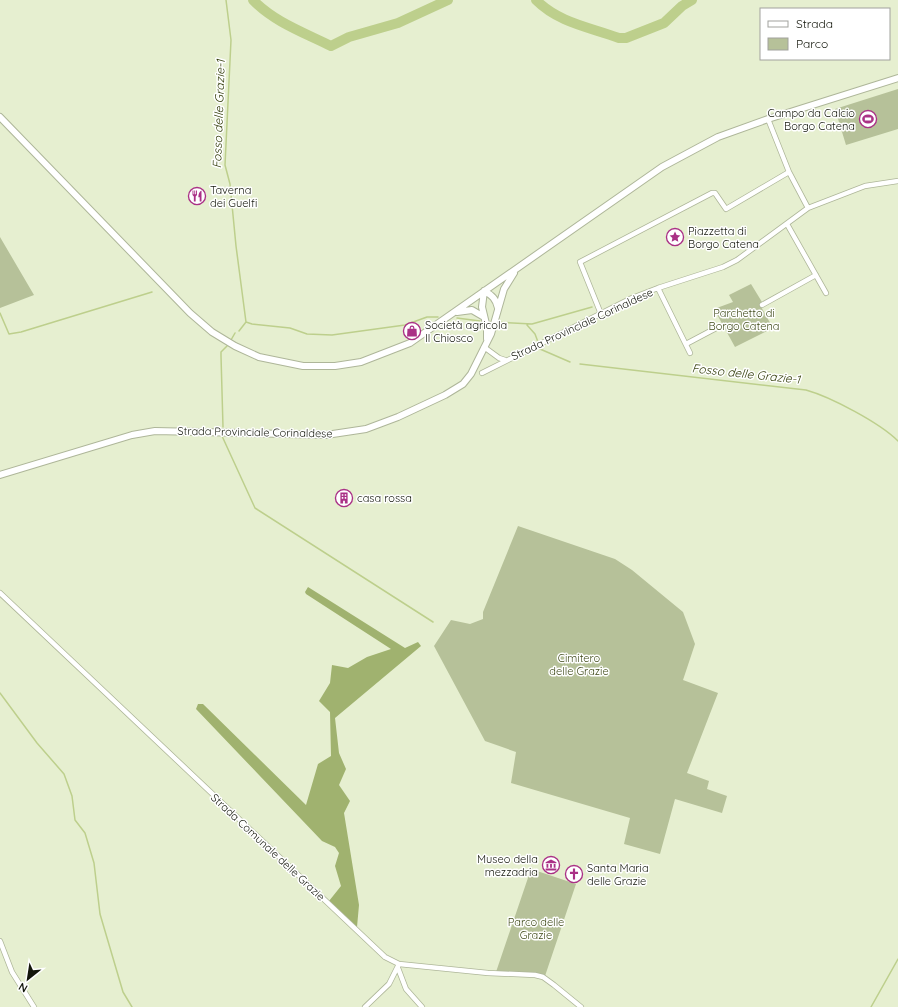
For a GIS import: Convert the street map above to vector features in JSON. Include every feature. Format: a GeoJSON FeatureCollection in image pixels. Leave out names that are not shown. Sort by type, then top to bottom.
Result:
{"type":"FeatureCollection","features":[{"type":"Feature","properties":{"kind":"main road","name":"Strada Provinciale Corinaldese"},"geometry":{"type":"LineString","coordinates":[[484,347],[487,336],[482,307],[484,291],[662,167],[718,137],[768,119],[898,78]]}},
{"type":"Feature","properties":{"kind":"main road"},"geometry":{"type":"LineString","coordinates":[[0,117],[190,313],[212,332],[235,346],[259,357],[283,363],[319,367],[361,362],[410,343],[484,291],[491,295],[496,301],[498,309]]}},
{"type":"Feature","properties":{"kind":"main road","name":"Strada Provinciale Corinaldese"},"geometry":{"type":"LineString","coordinates":[[0,475],[132,435],[155,431],[326,435],[366,429],[398,417],[459,387],[471,374],[491,334],[508,280],[520,266]]}},
{"type":"Feature","properties":{"kind":"main road"},"geometry":{"type":"LineString","coordinates":[[452,313],[467,309],[477,312],[484,317]]}},
{"type":"Feature","properties":{"kind":"street"},"geometry":{"type":"LineString","coordinates":[[768,119],[789,172],[808,208]]}},
{"type":"Feature","properties":{"kind":"street"},"geometry":{"type":"LineString","coordinates":[[601,314],[580,262],[712,192],[726,209],[789,172]]}},
{"type":"Feature","properties":{"kind":"street","name":"Strada Provinciale Corinaldese"},"geometry":{"type":"LineString","coordinates":[[484,347],[498,358],[505,360],[658,288],[730,264],[808,208],[864,186],[898,180]]}},
{"type":"Feature","properties":{"kind":"street"},"geometry":{"type":"LineString","coordinates":[[787,224],[826,293]]}},
{"type":"Feature","properties":{"kind":"street"},"geometry":{"type":"LineString","coordinates":[[762,305],[816,275]]}},
{"type":"Feature","properties":{"kind":"street"},"geometry":{"type":"LineString","coordinates":[[658,288],[690,353]]}},
{"type":"Feature","properties":{"kind":"street"},"geometry":{"type":"LineString","coordinates":[[686,344],[720,326]]}},
{"type":"Feature","properties":{"kind":"street"},"geometry":{"type":"LineString","coordinates":[[482,373],[505,360]]}},
{"type":"Feature","properties":{"kind":"street","name":"Strada Comunale delle Grazie"},"geometry":{"type":"LineString","coordinates":[[0,593],[385,957],[398,966],[488,974],[535,975],[543,977],[581,1007]]}},
{"type":"Feature","properties":{"kind":"street"},"geometry":{"type":"LineString","coordinates":[[0,941],[12,972],[34,1007]]}},
{"type":"Feature","properties":{"kind":"street"},"geometry":{"type":"LineString","coordinates":[[365,1007],[386,988],[398,966]]}},
{"type":"Feature","properties":{"kind":"street"},"geometry":{"type":"LineString","coordinates":[[398,966],[406,989],[422,1007]]}},
{"type":"Feature","properties":{"kind":"green space","name":"Campo da Calcio Borgo Catena"},"geometry":{"type":"Polygon","coordinates":[[[898,89],[898,129],[846,145],[835,109],[898,89]]]}},
{"type":"Feature","properties":{"kind":"green space"},"geometry":{"type":"Polygon","coordinates":[[[0,237],[34,295],[0,308],[0,237]]]}},
{"type":"Feature","properties":{"kind":"green space","name":"Parchetto di Borgo Catena"},"geometry":{"type":"Polygon","coordinates":[[[751,284],[762,302],[760,305],[773,328],[735,347],[714,309],[733,302],[729,295],[751,284]]]}},
{"type":"Feature","properties":{"kind":"green space","name":"Cimitero delle Grazie"},"geometry":{"type":"Polygon","coordinates":[[[518,526],[615,559],[632,570],[683,612],[695,644],[683,680],[718,693],[687,773],[709,781],[707,789],[727,796],[722,813],[675,799],[660,854],[624,844],[630,818],[511,783],[516,752],[485,741],[434,646],[451,620],[470,624],[483,619],[483,612],[518,526]]]}},
{"type":"Feature","properties":{"kind":"green space"},"geometry":{"type":"Polygon","coordinates":[[[308,587],[405,648],[418,642],[421,646],[335,718],[339,753],[346,769],[339,785],[350,801],[344,813],[359,905],[357,927],[329,901],[341,886],[335,866],[339,853],[335,847],[322,841],[196,709],[198,704],[203,704],[306,805],[318,764],[331,756],[330,712],[319,701],[330,683],[332,665],[348,668],[367,657],[391,649],[306,594],[305,592],[308,587]]]}},
{"type":"Feature","properties":{"kind":"green space","name":"Parco delle Grazie"},"geometry":{"type":"Polygon","coordinates":[[[531,869],[576,884],[545,976],[496,972],[531,869]]]}},
{"type":"Feature","properties":{"kind":"waterway","name":"Fosso delle Grazie-1"},"geometry":{"type":"LineString","coordinates":[[226,0],[231,40],[225,165],[230,184],[246,322]]}},
{"type":"Feature","properties":{"kind":"waterway"},"geometry":{"type":"LineString","coordinates":[[253,0],[261,8],[280,21],[331,46],[349,37],[398,23],[448,0]]}},
{"type":"Feature","properties":{"kind":"waterway"},"geometry":{"type":"LineString","coordinates":[[536,0],[545,8],[564,19],[619,38],[626,38],[664,23],[682,6],[692,0]]}},
{"type":"Feature","properties":{"kind":"waterway"},"geometry":{"type":"LineString","coordinates":[[0,313],[9,334],[21,332],[152,292]]}},
{"type":"Feature","properties":{"kind":"waterway"},"geometry":{"type":"LineString","coordinates":[[496,322],[532,324],[592,307]]}},
{"type":"Feature","properties":{"kind":"waterway","name":"Fosso delle Grazie-1"},"geometry":{"type":"LineString","coordinates":[[246,322],[290,328],[307,334],[332,335],[405,325],[427,317],[438,317]]}},
{"type":"Feature","properties":{"kind":"waterway","name":"Fosso delle Grazie-1"},"geometry":{"type":"LineString","coordinates":[[457,318],[480,321]]}},
{"type":"Feature","properties":{"kind":"waterway"},"geometry":{"type":"LineString","coordinates":[[239,331],[246,322]]}},
{"type":"Feature","properties":{"kind":"waterway","name":"Fosso delle Grazie-1"},"geometry":{"type":"LineString","coordinates":[[527,325],[535,334],[538,342]]}},
{"type":"Feature","properties":{"kind":"waterway"},"geometry":{"type":"LineString","coordinates":[[231,340],[235,333]]}},
{"type":"Feature","properties":{"kind":"waterway"},"geometry":{"type":"LineString","coordinates":[[223,427],[221,352],[227,346]]}},
{"type":"Feature","properties":{"kind":"waterway","name":"Fosso delle Grazie-1"},"geometry":{"type":"LineString","coordinates":[[540,349],[570,362]]}},
{"type":"Feature","properties":{"kind":"waterway","name":"Fosso delle Grazie-1"},"geometry":{"type":"LineString","coordinates":[[580,364],[806,390],[828,398],[855,411],[880,426],[898,441]]}},
{"type":"Feature","properties":{"kind":"waterway"},"geometry":{"type":"LineString","coordinates":[[222,436],[255,508],[433,622]]}},
{"type":"Feature","properties":{"kind":"waterway"},"geometry":{"type":"LineString","coordinates":[[0,693],[37,743],[64,774],[72,796],[75,820],[85,833],[94,863],[100,914],[123,992],[132,1007]]}},
{"type":"Feature","properties":{"kind":"waterway","name":"Fosso delle Grazie-1"},"geometry":{"type":"LineString","coordinates":[[871,1007],[898,959]]}},
{"type":"Feature","properties":{"kind":"place","name":"Campo da Calcio Borgo Catena"},"geometry":{"type":"Point","coordinates":[868,119]}},
{"type":"Feature","properties":{"kind":"place","name":"Taverna dei Guelfi"},"geometry":{"type":"Point","coordinates":[197,196]}},
{"type":"Feature","properties":{"kind":"place","name":"Piazzetta di Borgo Catena"},"geometry":{"type":"Point","coordinates":[675,237]}},
{"type":"Feature","properties":{"kind":"place","name":"Società agricola Il Chiosco"},"geometry":{"type":"Point","coordinates":[412,331]}},
{"type":"Feature","properties":{"kind":"place","name":"casa rossa"},"geometry":{"type":"Point","coordinates":[344,498]}},
{"type":"Feature","properties":{"kind":"place","name":"Museo della mezzadria"},"geometry":{"type":"Point","coordinates":[551,865]}},
{"type":"Feature","properties":{"kind":"place","name":"Santa Maria delle Grazie"},"geometry":{"type":"Point","coordinates":[574,874]}}]}
